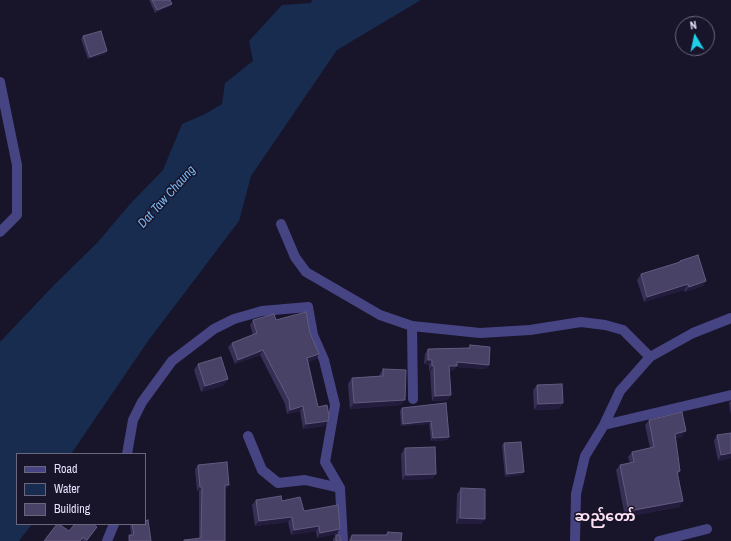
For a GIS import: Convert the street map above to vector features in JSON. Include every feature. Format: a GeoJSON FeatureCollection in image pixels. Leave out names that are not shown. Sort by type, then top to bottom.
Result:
{"type":"FeatureCollection","features":[{"type":"Feature","properties":{"kind":"street"},"geometry":{"type":"LineString","coordinates":[[0,82],[17,165],[16,215],[0,232]]}},
{"type":"Feature","properties":{"kind":"street"},"geometry":{"type":"LineString","coordinates":[[281,224],[295,257],[306,272],[380,315],[412,326],[480,333],[530,330],[581,322],[599,324],[623,330],[650,357]]}},
{"type":"Feature","properties":{"kind":"street"},"geometry":{"type":"LineString","coordinates":[[127,453],[133,420],[142,402],[172,360],[214,330],[234,318],[262,311],[308,307],[313,335],[324,360],[335,405],[325,462],[340,488],[343,541]]}},
{"type":"Feature","properties":{"kind":"street"},"geometry":{"type":"LineString","coordinates":[[575,541],[576,494],[585,456],[604,425],[620,391],[650,357],[693,333],[731,318]]}},
{"type":"Feature","properties":{"kind":"street"},"geometry":{"type":"LineString","coordinates":[[412,326],[414,398]]}},
{"type":"Feature","properties":{"kind":"street"},"geometry":{"type":"LineString","coordinates":[[604,425],[731,395]]}},
{"type":"Feature","properties":{"kind":"street"},"geometry":{"type":"LineString","coordinates":[[248,436],[262,470],[278,483],[304,480],[340,488]]}},
{"type":"Feature","properties":{"kind":"street"},"geometry":{"type":"LineString","coordinates":[[107,541],[114,525]]}},
{"type":"Feature","properties":{"kind":"street"},"geometry":{"type":"LineString","coordinates":[[659,541],[707,529]]}},
{"type":"Feature","properties":{"kind":"water","name":"Dat Taw Chaung"},"geometry":{"type":"Polygon","coordinates":[[[312,0],[421,0],[337,50],[251,176],[239,221],[148,341],[72,453],[16,453],[16,525],[31,525],[19,541],[0,541],[0,342],[54,285],[97,243],[131,203],[163,170],[182,124],[205,114],[222,104],[225,83],[253,61],[249,41],[282,5],[311,3],[312,0]]]}},
{"type":"Feature","properties":{"kind":"building"},"geometry":{"type":"Polygon","coordinates":[[[152,0],[170,0],[172,4],[157,10],[152,0]]]}},
{"type":"Feature","properties":{"kind":"building"},"geometry":{"type":"Polygon","coordinates":[[[101,31],[107,51],[90,57],[83,36],[101,31]]]}},
{"type":"Feature","properties":{"kind":"building"},"geometry":{"type":"Polygon","coordinates":[[[698,255],[706,281],[689,287],[688,284],[647,297],[641,274],[698,255]]]}},
{"type":"Feature","properties":{"kind":"building"},"geometry":{"type":"Polygon","coordinates":[[[306,312],[310,333],[319,354],[307,358],[318,407],[327,405],[329,416],[328,421],[306,424],[303,406],[290,410],[289,400],[263,350],[238,360],[232,343],[257,333],[253,320],[274,314],[276,320],[306,312]]]}},
{"type":"Feature","properties":{"kind":"building"},"geometry":{"type":"Polygon","coordinates":[[[470,345],[490,347],[489,365],[457,362],[457,366],[449,366],[451,395],[435,396],[434,366],[432,366],[432,360],[428,360],[428,349],[470,348],[470,345]]]}},
{"type":"Feature","properties":{"kind":"building"},"geometry":{"type":"Polygon","coordinates":[[[221,357],[228,379],[205,386],[198,364],[221,357]]]}},
{"type":"Feature","properties":{"kind":"building"},"geometry":{"type":"Polygon","coordinates":[[[383,369],[406,370],[405,400],[354,403],[352,378],[383,376],[383,369]]]}},
{"type":"Feature","properties":{"kind":"building"},"geometry":{"type":"Polygon","coordinates":[[[562,384],[563,403],[538,404],[537,385],[562,384]]]}},
{"type":"Feature","properties":{"kind":"building"},"geometry":{"type":"Polygon","coordinates":[[[446,403],[449,437],[433,438],[431,421],[403,424],[402,408],[446,403]]]}},
{"type":"Feature","properties":{"kind":"building"},"geometry":{"type":"Polygon","coordinates":[[[682,412],[686,431],[675,434],[680,471],[677,472],[683,501],[629,511],[620,465],[634,462],[632,452],[654,447],[649,420],[682,412]]]}},
{"type":"Feature","properties":{"kind":"building"},"geometry":{"type":"Polygon","coordinates":[[[731,433],[731,453],[721,455],[717,435],[731,433]]]}},
{"type":"Feature","properties":{"kind":"building"},"geometry":{"type":"Polygon","coordinates":[[[521,442],[524,472],[507,474],[504,443],[521,442]]]}},
{"type":"Feature","properties":{"kind":"building"},"geometry":{"type":"Polygon","coordinates":[[[435,447],[436,474],[406,475],[405,448],[435,447]]]}},
{"type":"Feature","properties":{"kind":"building"},"geometry":{"type":"Polygon","coordinates":[[[227,462],[229,485],[225,485],[225,541],[184,541],[201,538],[202,487],[200,487],[198,465],[227,462]]]}},
{"type":"Feature","properties":{"kind":"building"},"geometry":{"type":"Polygon","coordinates":[[[461,488],[485,489],[485,519],[460,518],[461,488]]]}},
{"type":"Feature","properties":{"kind":"building"},"geometry":{"type":"Polygon","coordinates":[[[281,496],[282,501],[300,497],[304,511],[338,505],[340,529],[320,533],[319,526],[294,530],[292,517],[259,521],[256,500],[281,496]]]}},
{"type":"Feature","properties":{"kind":"building"},"geometry":{"type":"Polygon","coordinates":[[[148,520],[151,541],[130,541],[129,535],[134,535],[132,525],[146,525],[146,521],[148,520]]]}},
{"type":"Feature","properties":{"kind":"building"},"geometry":{"type":"Polygon","coordinates":[[[56,525],[60,525],[69,531],[74,525],[94,525],[97,527],[87,540],[83,537],[80,541],[44,541],[56,525]]]}},
{"type":"Feature","properties":{"kind":"building"},"geometry":{"type":"Polygon","coordinates":[[[388,532],[402,533],[401,541],[350,541],[352,535],[387,535],[388,532]]]}},
{"type":"Feature","properties":{"kind":"building"},"geometry":{"type":"Polygon","coordinates":[[[336,535],[339,535],[341,541],[336,541],[336,535]]]}},
{"type":"Feature","properties":{"kind":"district","name":"ဆည်တော်"},"geometry":{"type":"Point","coordinates":[605,517]}}]}
